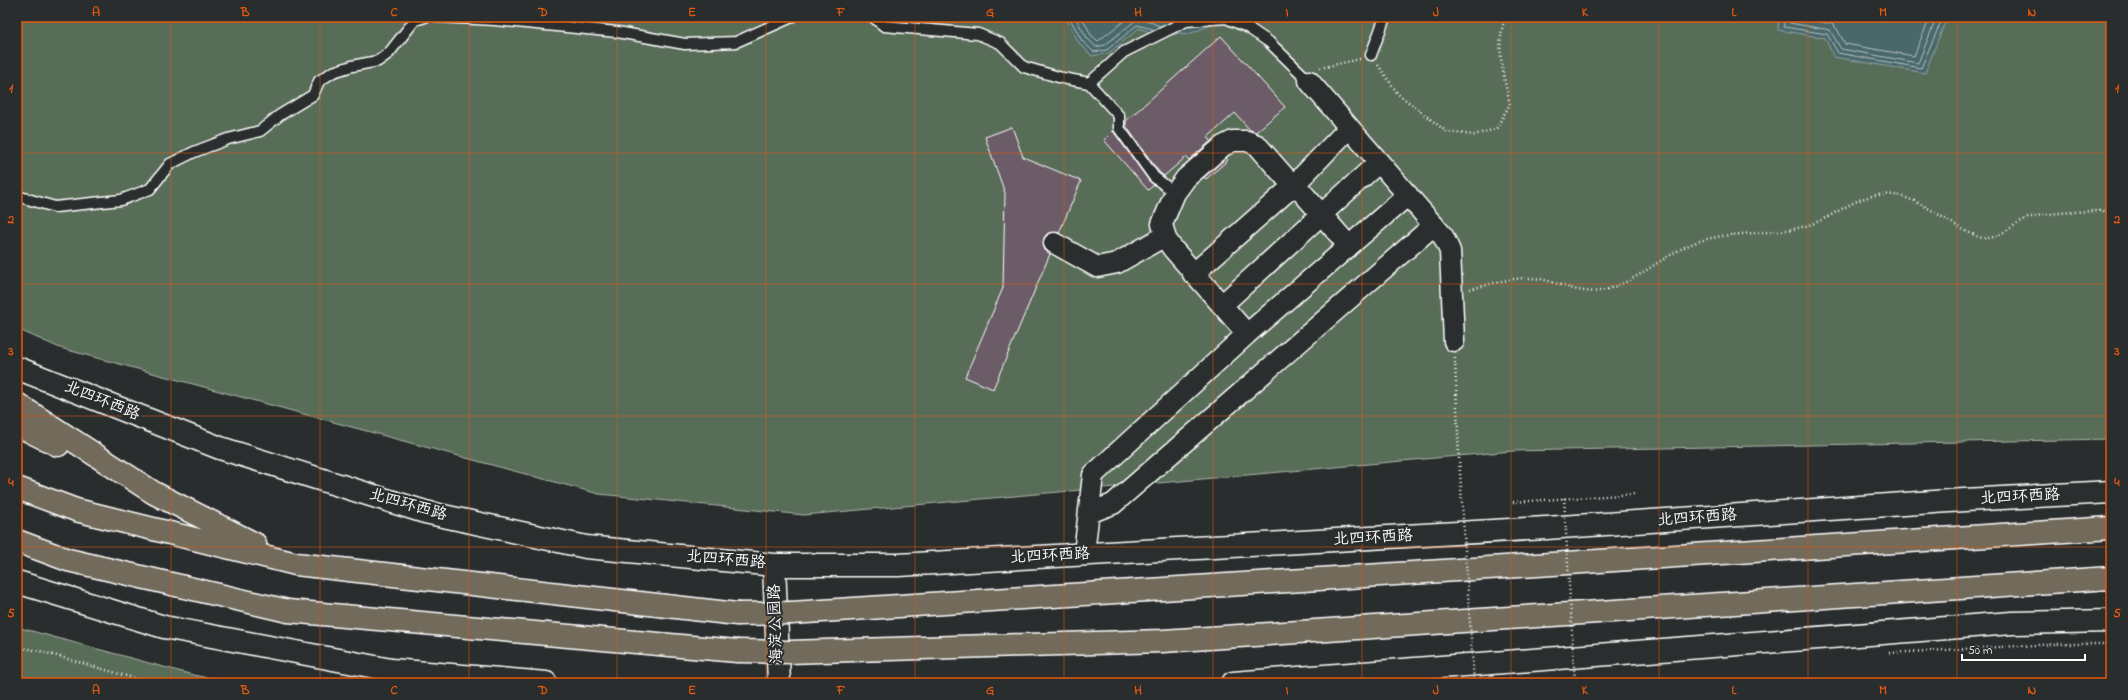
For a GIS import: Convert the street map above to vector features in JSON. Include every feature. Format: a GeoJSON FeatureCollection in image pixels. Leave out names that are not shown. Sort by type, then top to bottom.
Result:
{"type":"FeatureCollection","features":[{"type":"Feature","properties":{"kind":"highway"},"geometry":{"type":"LineString","coordinates":[[17,404],[154,493],[185,511],[296,564]]}},
{"type":"Feature","properties":{"kind":"highway"},"geometry":{"type":"LineString","coordinates":[[17,425],[154,493]]}},
{"type":"Feature","properties":{"kind":"highway"},"geometry":{"type":"LineString","coordinates":[[17,488],[76,510],[296,564],[738,614],[791,613],[2111,528]]}},
{"type":"Feature","properties":{"kind":"highway"},"geometry":{"type":"LineString","coordinates":[[17,541],[68,560]]}},
{"type":"Feature","properties":{"kind":"highway"},"geometry":{"type":"LineString","coordinates":[[17,553],[68,560],[288,611],[737,651],[789,652],[1163,641],[2111,578]]}},
{"type":"Feature","properties":{"kind":"street"},"geometry":{"type":"LineString","coordinates":[[1304,77],[1443,236],[1450,252],[1454,341]]}},
{"type":"Feature","properties":{"kind":"street"},"geometry":{"type":"LineString","coordinates":[[1193,274],[1293,186],[1349,128]]}},
{"type":"Feature","properties":{"kind":"street"},"geometry":{"type":"LineString","coordinates":[[1247,334],[1173,250],[1165,236],[1162,224],[1175,193],[1191,174],[1223,146],[1234,141],[1247,141],[1257,145],[1342,238],[1347,248]]}},
{"type":"Feature","properties":{"kind":"street"},"geometry":{"type":"LineString","coordinates":[[1222,305],[1379,162]]}},
{"type":"Feature","properties":{"kind":"street"},"geometry":{"type":"LineString","coordinates":[[1084,554],[1093,475],[1247,334],[1408,195]]}},
{"type":"Feature","properties":{"kind":"street"},"geometry":{"type":"LineString","coordinates":[[1089,513],[1113,504],[1434,225]]}},
{"type":"Feature","properties":{"kind":"street"},"geometry":{"type":"LineString","coordinates":[[1054,243],[1097,267],[1117,263],[1165,236]]}},
{"type":"Feature","properties":{"kind":"street","name":"北四环西路"},"geometry":{"type":"LineString","coordinates":[[17,368],[220,448],[425,512],[586,547],[774,565],[898,565],[1546,528],[1964,500],[2111,492]]}},
{"type":"Feature","properties":{"kind":"street","name":"海淀公园路"},"geometry":{"type":"LineString","coordinates":[[774,565],[779,683]]}},
{"type":"Feature","properties":{"kind":"street"},"geometry":{"type":"LineString","coordinates":[[17,582],[164,627],[211,636],[391,670],[546,683]]}},
{"type":"Feature","properties":{"kind":"street"},"geometry":{"type":"LineString","coordinates":[[1233,683],[2012,623],[2111,621]]}},
{"type":"Feature","properties":{"kind":"street"},"geometry":{"type":"LineString","coordinates":[[2012,623],[2111,632]]}},
{"type":"Feature","properties":{"kind":"lane"},"geometry":{"type":"LineString","coordinates":[[17,196],[55,207],[121,200],[150,189],[170,164],[194,152],[228,139],[260,131],[280,115],[313,95],[319,81],[333,72],[352,66],[378,61],[389,52],[415,20],[425,17]]}},
{"type":"Feature","properties":{"kind":"lane"},"geometry":{"type":"LineString","coordinates":[[438,17],[495,20],[617,32],[685,44],[736,42],[792,17]]}},
{"type":"Feature","properties":{"kind":"lane"},"geometry":{"type":"LineString","coordinates":[[873,17],[884,26],[978,34],[1000,43],[1024,67],[1062,78],[1089,83],[1120,116],[1119,128],[1154,177],[1175,193]]}},
{"type":"Feature","properties":{"kind":"lane"},"geometry":{"type":"LineString","coordinates":[[1371,54],[1386,17]]}},
{"type":"Feature","properties":{"kind":"lane"},"geometry":{"type":"LineString","coordinates":[[1089,83],[1124,52],[1171,28],[1186,21],[1226,18],[1247,27],[1269,42],[1304,77]]}},
{"type":"Feature","properties":{"kind":"path"},"geometry":{"type":"LineString","coordinates":[[1304,77],[1371,54],[1398,94],[1447,132],[1474,135],[1496,130],[1510,104],[1501,59],[1501,27],[1506,17]]}},
{"type":"Feature","properties":{"kind":"path"},"geometry":{"type":"LineString","coordinates":[[1451,294],[1516,279],[1540,279],[1565,288],[1603,291],[1644,272],[1693,244],[1739,233],[1773,231],[1812,224],[1857,201],[1875,195],[1883,194],[1908,198],[1927,206],[1959,227],[1984,238],[1998,235],[2025,219],[2043,216],[2111,211]]}},
{"type":"Feature","properties":{"kind":"path"},"geometry":{"type":"LineString","coordinates":[[1454,341],[1474,683]]}},
{"type":"Feature","properties":{"kind":"path"},"geometry":{"type":"LineString","coordinates":[[1513,502],[1634,494]]}},
{"type":"Feature","properties":{"kind":"path"},"geometry":{"type":"LineString","coordinates":[[1564,498],[1575,683]]}},
{"type":"Feature","properties":{"kind":"path"},"geometry":{"type":"LineString","coordinates":[[17,647],[40,651],[151,683]]}},
{"type":"Feature","properties":{"kind":"path"},"geometry":{"type":"LineString","coordinates":[[1599,683],[1658,680]]}},
{"type":"Feature","properties":{"kind":"green space"},"geometry":{"type":"Polygon","coordinates":[[[17,17],[2111,17],[2111,439],[1513,451],[804,515],[599,494],[60,348],[17,329],[17,17]]]}},
{"type":"Feature","properties":{"kind":"green space"},"geometry":{"type":"Polygon","coordinates":[[[17,627],[193,675],[234,683],[17,683],[17,627]]]}},
{"type":"Feature","properties":{"kind":"water"},"geometry":{"type":"Polygon","coordinates":[[[1065,17],[1249,17],[1234,24],[1216,23],[1189,34],[1179,33],[1163,37],[1139,28],[1109,53],[1092,56],[1079,43],[1065,17]]]}},
{"type":"Feature","properties":{"kind":"water"},"geometry":{"type":"Polygon","coordinates":[[[1779,17],[1947,17],[1925,73],[1834,57],[1825,38],[1778,30],[1779,17]]]}},
{"type":"Feature","properties":{"kind":"building"},"geometry":{"type":"Polygon","coordinates":[[[1221,36],[1285,107],[1256,132],[1250,130],[1235,113],[1208,137],[1211,141],[1189,160],[1186,157],[1164,176],[1159,172],[1126,126],[1126,121],[1221,36]]]}},
{"type":"Feature","properties":{"kind":"building"},"geometry":{"type":"Polygon","coordinates":[[[1012,127],[1023,157],[1081,181],[1059,233],[1048,233],[1044,238],[1044,249],[1050,254],[993,389],[965,377],[1003,288],[1005,193],[985,137],[1012,127]]]}},
{"type":"Feature","properties":{"kind":"building"},"geometry":{"type":"Polygon","coordinates":[[[1113,131],[1149,181],[1154,185],[1148,190],[1104,140],[1113,131]]]}},
{"type":"Feature","properties":{"kind":"building"},"geometry":{"type":"Polygon","coordinates":[[[1226,158],[1228,160],[1206,179],[1204,177],[1226,158]]]}}]}
